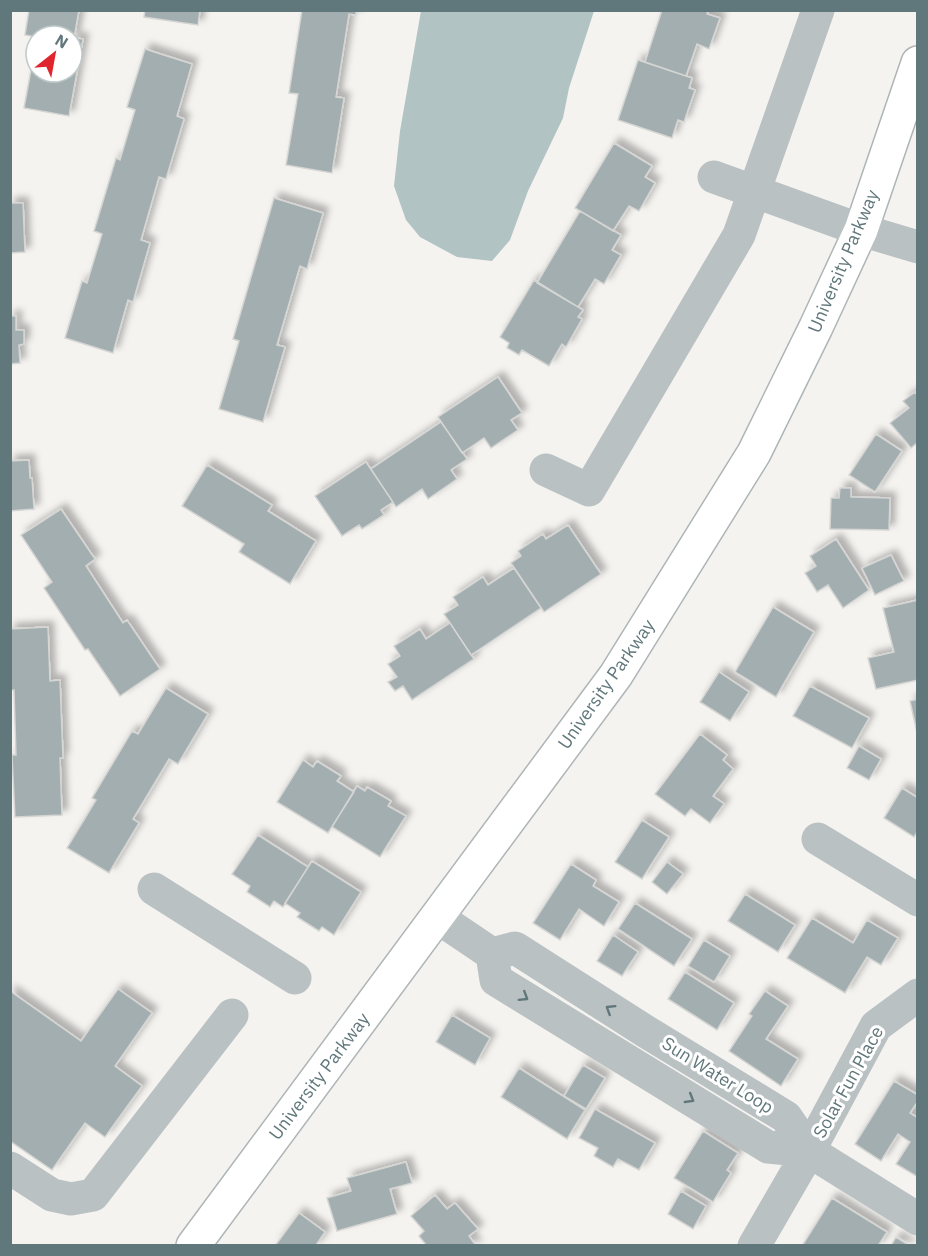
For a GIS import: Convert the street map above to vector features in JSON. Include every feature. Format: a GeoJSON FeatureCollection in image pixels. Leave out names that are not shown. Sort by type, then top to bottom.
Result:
{"type":"FeatureCollection","features":[{"type":"Feature","properties":{"kind":"main road","name":"University Parkway"},"geometry":{"type":"LineString","coordinates":[[193,1245],[616,675],[754,453],[861,230],[918,63]]}},
{"type":"Feature","properties":{"kind":"street"},"geometry":{"type":"LineString","coordinates":[[546,470],[589,490],[739,235],[818,10]]}},
{"type":"Feature","properties":{"kind":"street"},"geometry":{"type":"LineString","coordinates":[[714,177],[861,230],[918,247]]}},
{"type":"Feature","properties":{"kind":"street"},"geometry":{"type":"LineString","coordinates":[[818,839],[918,900]]}},
{"type":"Feature","properties":{"kind":"street"},"geometry":{"type":"LineString","coordinates":[[154,890],[295,978]]}},
{"type":"Feature","properties":{"kind":"street"},"geometry":{"type":"LineString","coordinates":[[437,917],[492,954]]}},
{"type":"Feature","properties":{"kind":"street","name":"Sun Water Loop"},"geometry":{"type":"LineString","coordinates":[[809,1151],[768,1147],[627,1062],[496,980],[492,954],[515,948],[786,1117],[809,1151],[918,1219]]}},
{"type":"Feature","properties":{"kind":"street","name":"Solar Fun Place"},"geometry":{"type":"LineString","coordinates":[[754,1245],[809,1151],[876,1026],[918,995]]}},
{"type":"Feature","properties":{"kind":"street"},"geometry":{"type":"LineString","coordinates":[[10,1168],[52,1195],[71,1199],[93,1195],[232,1015]]}},
{"type":"Feature","properties":{"kind":"street","name":"Sun Water Loop"},"geometry":{"type":"LineString","coordinates":[[627,1062],[645,1030]]}},
{"type":"Feature","properties":{"kind":"shaded area"},"geometry":{"type":"Polygon","coordinates":[[[421,11],[594,11],[569,88],[563,118],[528,191],[510,240],[492,261],[457,257],[420,237],[406,220],[394,186],[400,131],[421,11]]]}},
{"type":"Feature","properties":{"kind":"building"},"geometry":{"type":"Polygon","coordinates":[[[29,10],[79,10],[76,24],[27,24],[29,10]]]}},
{"type":"Feature","properties":{"kind":"building"},"geometry":{"type":"Polygon","coordinates":[[[145,10],[200,10],[198,25],[144,17],[145,10]]]}},
{"type":"Feature","properties":{"kind":"building"},"geometry":{"type":"Polygon","coordinates":[[[302,10],[356,10],[356,15],[349,14],[336,97],[344,98],[332,173],[286,165],[298,94],[289,93],[302,10]]]}},
{"type":"Feature","properties":{"kind":"building"},"geometry":{"type":"Polygon","coordinates":[[[662,10],[708,10],[707,14],[720,18],[709,49],[697,44],[686,76],[645,62],[662,10]]]}},
{"type":"Feature","properties":{"kind":"building"},"geometry":{"type":"Polygon","coordinates":[[[145,49],[192,64],[177,116],[184,119],[166,179],[159,177],[141,240],[150,243],[133,302],[128,300],[113,353],[65,338],[82,281],[87,283],[102,234],[94,231],[116,158],[120,160],[135,110],[127,107],[145,49]]]}},
{"type":"Feature","properties":{"kind":"building"},"geometry":{"type":"Polygon","coordinates":[[[638,60],[692,78],[689,88],[695,90],[684,122],[678,120],[672,138],[618,120],[638,60]]]}},
{"type":"Feature","properties":{"kind":"building"},"geometry":{"type":"Polygon","coordinates":[[[28,84],[75,84],[69,116],[24,108],[28,84]]]}},
{"type":"Feature","properties":{"kind":"building"},"geometry":{"type":"Polygon","coordinates":[[[614,143],[652,166],[645,177],[655,183],[639,211],[629,206],[613,231],[575,208],[614,143]]]}},
{"type":"Feature","properties":{"kind":"building"},"geometry":{"type":"Polygon","coordinates":[[[274,198],[323,213],[307,269],[300,266],[277,345],[285,347],[263,422],[219,409],[239,341],[233,339],[274,198]]]}},
{"type":"Feature","properties":{"kind":"building"},"geometry":{"type":"Polygon","coordinates":[[[10,203],[23,203],[25,252],[10,253],[10,203]]]}},
{"type":"Feature","properties":{"kind":"building"},"geometry":{"type":"Polygon","coordinates":[[[580,211],[621,235],[612,250],[621,255],[604,284],[595,279],[578,307],[537,283],[580,211]]]}},
{"type":"Feature","properties":{"kind":"building"},"geometry":{"type":"Polygon","coordinates":[[[534,280],[583,310],[578,317],[582,319],[566,347],[562,344],[549,366],[522,350],[519,355],[507,348],[509,343],[500,337],[534,280]]]}},
{"type":"Feature","properties":{"kind":"building"},"geometry":{"type":"Polygon","coordinates":[[[10,316],[16,316],[16,330],[24,330],[24,344],[19,345],[20,363],[10,364],[10,316]]]}},
{"type":"Feature","properties":{"kind":"building"},"geometry":{"type":"Polygon","coordinates":[[[498,377],[522,413],[511,420],[518,430],[491,448],[484,438],[462,453],[438,417],[498,377]]]}},
{"type":"Feature","properties":{"kind":"building"},"geometry":{"type":"Polygon","coordinates":[[[915,392],[918,396],[918,442],[911,448],[890,423],[909,408],[903,401],[915,392]]]}},
{"type":"Feature","properties":{"kind":"building"},"geometry":{"type":"Polygon","coordinates":[[[441,422],[467,459],[451,470],[457,479],[428,499],[422,489],[396,507],[371,469],[441,422]]]}},
{"type":"Feature","properties":{"kind":"building"},"geometry":{"type":"Polygon","coordinates":[[[876,434],[902,451],[875,492],[849,475],[876,434]]]}},
{"type":"Feature","properties":{"kind":"building"},"geometry":{"type":"Polygon","coordinates":[[[29,460],[34,509],[10,511],[10,461],[29,460]]]}},
{"type":"Feature","properties":{"kind":"building"},"geometry":{"type":"Polygon","coordinates":[[[366,462],[393,502],[381,510],[384,515],[362,529],[359,525],[342,536],[315,496],[366,462]]]}},
{"type":"Feature","properties":{"kind":"building"},"geometry":{"type":"Polygon","coordinates":[[[207,465],[272,505],[268,511],[316,541],[290,584],[239,552],[244,544],[182,506],[207,465]]]}},
{"type":"Feature","properties":{"kind":"building"},"geometry":{"type":"Polygon","coordinates":[[[840,488],[851,488],[851,497],[890,498],[889,530],[830,529],[831,498],[839,498],[840,488]]]}},
{"type":"Feature","properties":{"kind":"building"},"geometry":{"type":"Polygon","coordinates":[[[61,509],[95,559],[86,566],[123,623],[127,620],[160,669],[120,696],[88,649],[85,650],[44,588],[52,582],[21,535],[61,509]]]}},
{"type":"Feature","properties":{"kind":"building"},"geometry":{"type":"Polygon","coordinates":[[[568,525],[601,574],[544,612],[511,563],[521,556],[518,551],[543,534],[546,539],[568,525]]]}},
{"type":"Feature","properties":{"kind":"building"},"geometry":{"type":"Polygon","coordinates":[[[836,539],[869,590],[843,608],[828,585],[817,592],[805,573],[816,566],[810,556],[836,539]]]}},
{"type":"Feature","properties":{"kind":"building"},"geometry":{"type":"Polygon","coordinates":[[[891,555],[904,581],[875,595],[862,568],[891,555]]]}},
{"type":"Feature","properties":{"kind":"building"},"geometry":{"type":"Polygon","coordinates":[[[514,568],[541,608],[471,655],[444,614],[458,605],[453,597],[483,577],[488,585],[514,568]]]}},
{"type":"Feature","properties":{"kind":"building"},"geometry":{"type":"Polygon","coordinates":[[[918,600],[918,680],[876,689],[868,658],[894,652],[883,608],[918,600]]]}},
{"type":"Feature","properties":{"kind":"building"},"geometry":{"type":"Polygon","coordinates":[[[773,607],[814,632],[776,697],[735,672],[773,607]]]}},
{"type":"Feature","properties":{"kind":"building"},"geometry":{"type":"Polygon","coordinates":[[[450,623],[474,659],[412,700],[403,686],[395,691],[388,682],[397,677],[388,664],[400,656],[394,646],[420,629],[426,639],[450,623]]]}},
{"type":"Feature","properties":{"kind":"building"},"geometry":{"type":"Polygon","coordinates":[[[48,627],[50,681],[60,680],[63,758],[60,758],[62,815],[15,817],[12,755],[16,755],[14,690],[10,690],[10,629],[48,627]]]}},
{"type":"Feature","properties":{"kind":"building"},"geometry":{"type":"Polygon","coordinates":[[[719,672],[749,692],[730,721],[700,702],[719,672]]]}},
{"type":"Feature","properties":{"kind":"building"},"geometry":{"type":"Polygon","coordinates":[[[810,686],[869,718],[852,748],[793,716],[810,686]]]}},
{"type":"Feature","properties":{"kind":"building"},"geometry":{"type":"Polygon","coordinates":[[[166,688],[208,714],[178,764],[169,759],[133,819],[139,823],[109,873],[67,848],[96,800],[92,798],[132,731],[138,734],[166,688]]]}},
{"type":"Feature","properties":{"kind":"building"},"geometry":{"type":"Polygon","coordinates":[[[918,699],[918,737],[910,701],[918,699]]]}},
{"type":"Feature","properties":{"kind":"building"},"geometry":{"type":"Polygon","coordinates":[[[700,734],[727,755],[723,760],[733,769],[713,796],[724,804],[710,823],[691,809],[685,816],[655,794],[700,734]]]}},
{"type":"Feature","properties":{"kind":"building"},"geometry":{"type":"Polygon","coordinates":[[[859,746],[881,759],[869,780],[847,768],[859,746]]]}},
{"type":"Feature","properties":{"kind":"building"},"geometry":{"type":"Polygon","coordinates":[[[303,760],[313,767],[317,761],[341,776],[337,781],[354,792],[328,833],[277,802],[303,760]]]}},
{"type":"Feature","properties":{"kind":"building"},"geometry":{"type":"Polygon","coordinates":[[[357,786],[365,791],[367,787],[391,801],[388,806],[406,816],[380,857],[332,827],[357,786]]]}},
{"type":"Feature","properties":{"kind":"building"},"geometry":{"type":"Polygon","coordinates":[[[902,788],[918,798],[918,830],[914,837],[884,818],[902,788]]]}},
{"type":"Feature","properties":{"kind":"building"},"geometry":{"type":"Polygon","coordinates":[[[642,820],[669,837],[642,879],[615,862],[642,820]]]}},
{"type":"Feature","properties":{"kind":"building"},"geometry":{"type":"Polygon","coordinates":[[[258,835],[308,867],[283,907],[274,901],[270,907],[247,892],[250,886],[232,874],[258,835]]]}},
{"type":"Feature","properties":{"kind":"building"},"geometry":{"type":"Polygon","coordinates":[[[312,861],[361,892],[334,935],[322,927],[319,931],[297,917],[300,913],[285,903],[312,861]]]}},
{"type":"Feature","properties":{"kind":"building"},"geometry":{"type":"Polygon","coordinates":[[[667,862],[683,874],[667,894],[652,882],[667,862]]]}},
{"type":"Feature","properties":{"kind":"building"},"geometry":{"type":"Polygon","coordinates":[[[571,864],[596,880],[593,886],[619,902],[604,926],[579,909],[560,940],[533,923],[571,864]]]}},
{"type":"Feature","properties":{"kind":"building"},"geometry":{"type":"Polygon","coordinates":[[[745,894],[795,925],[778,952],[728,921],[745,894]]]}},
{"type":"Feature","properties":{"kind":"building"},"geometry":{"type":"Polygon","coordinates":[[[635,903],[692,939],[674,966],[618,929],[635,903]]]}},
{"type":"Feature","properties":{"kind":"building"},"geometry":{"type":"Polygon","coordinates":[[[812,918],[853,943],[867,920],[898,938],[881,965],[867,957],[845,993],[787,958],[812,918]]]}},
{"type":"Feature","properties":{"kind":"building"},"geometry":{"type":"Polygon","coordinates":[[[613,935],[638,952],[622,976],[597,961],[613,935]]]}},
{"type":"Feature","properties":{"kind":"building"},"geometry":{"type":"Polygon","coordinates":[[[704,940],[730,956],[714,982],[688,966],[704,940]]]}},
{"type":"Feature","properties":{"kind":"building"},"geometry":{"type":"Polygon","coordinates":[[[685,972],[734,1003],[717,1030],[668,999],[685,972]]]}},
{"type":"Feature","properties":{"kind":"building"},"geometry":{"type":"Polygon","coordinates":[[[118,989],[152,1013],[115,1066],[142,1086],[105,1137],[85,1123],[52,1170],[10,1141],[10,991],[81,1041],[118,989]]]}},
{"type":"Feature","properties":{"kind":"building"},"geometry":{"type":"Polygon","coordinates":[[[765,991],[788,1006],[766,1039],[798,1059],[781,1086],[729,1051],[752,1016],[749,1014],[765,991]]]}},
{"type":"Feature","properties":{"kind":"building"},"geometry":{"type":"Polygon","coordinates":[[[452,1015],[490,1038],[475,1065],[436,1042],[452,1015]]]}},
{"type":"Feature","properties":{"kind":"building"},"geometry":{"type":"Polygon","coordinates":[[[583,1065],[605,1078],[586,1109],[564,1096],[583,1065]]]}},
{"type":"Feature","properties":{"kind":"building"},"geometry":{"type":"Polygon","coordinates":[[[519,1068],[585,1110],[567,1139],[501,1097],[519,1068]]]}},
{"type":"Feature","properties":{"kind":"building"},"geometry":{"type":"Polygon","coordinates":[[[894,1081],[918,1095],[918,1101],[910,1113],[918,1118],[918,1177],[896,1164],[910,1142],[898,1134],[881,1161],[855,1144],[894,1081]]]}},
{"type":"Feature","properties":{"kind":"building"},"geometry":{"type":"Polygon","coordinates":[[[595,1109],[655,1143],[639,1170],[618,1159],[613,1167],[594,1156],[598,1148],[579,1138],[595,1109]]]}},
{"type":"Feature","properties":{"kind":"building"},"geometry":{"type":"Polygon","coordinates":[[[703,1131],[738,1153],[727,1170],[731,1173],[713,1202],[674,1178],[703,1131]]]}},
{"type":"Feature","properties":{"kind":"building"},"geometry":{"type":"Polygon","coordinates":[[[406,1162],[412,1183],[390,1189],[397,1214],[337,1231],[327,1198],[351,1191],[347,1178],[406,1162]]]}},
{"type":"Feature","properties":{"kind":"building"},"geometry":{"type":"Polygon","coordinates":[[[681,1191],[706,1206],[693,1229],[668,1214],[681,1191]]]}},
{"type":"Feature","properties":{"kind":"building"},"geometry":{"type":"Polygon","coordinates":[[[435,1195],[447,1209],[455,1203],[478,1229],[469,1236],[476,1246],[427,1246],[419,1236],[424,1231],[411,1216],[435,1195]]]}},
{"type":"Feature","properties":{"kind":"building"},"geometry":{"type":"Polygon","coordinates":[[[832,1198],[887,1232],[878,1246],[802,1246],[832,1198]]]}},
{"type":"Feature","properties":{"kind":"building"},"geometry":{"type":"Polygon","coordinates":[[[299,1213],[325,1232],[316,1246],[275,1246],[299,1213]]]}},
{"type":"Feature","properties":{"kind":"building"},"geometry":{"type":"Polygon","coordinates":[[[896,1237],[910,1246],[891,1246],[896,1237]]]}}]}
